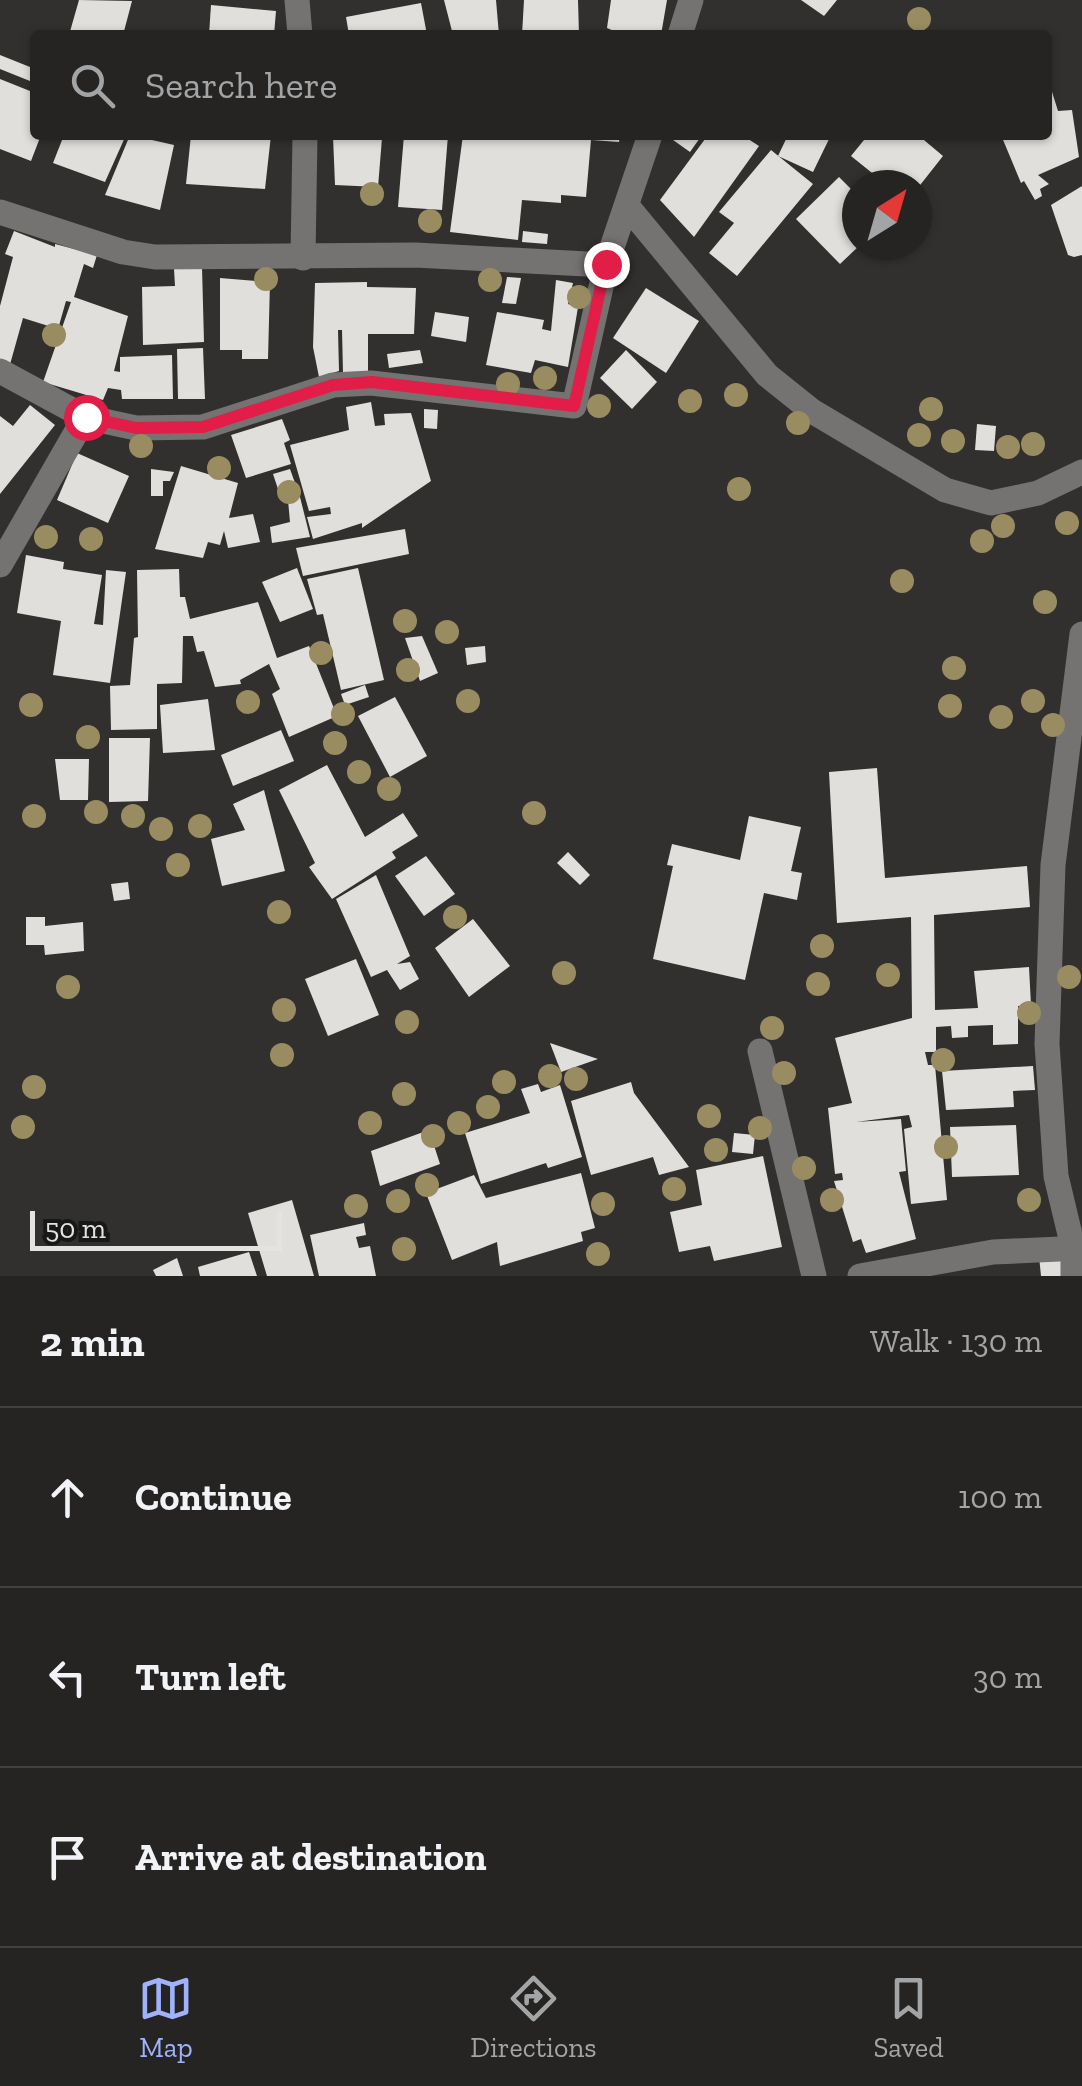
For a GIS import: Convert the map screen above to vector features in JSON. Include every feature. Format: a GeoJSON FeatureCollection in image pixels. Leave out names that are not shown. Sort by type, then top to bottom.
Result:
{"type":"FeatureCollection","features":[{"type":"Feature","properties":{"kind":"street"},"geometry":{"type":"LineString","coordinates":[[297,0],[300,30]]}},
{"type":"Feature","properties":{"kind":"street"},"geometry":{"type":"LineString","coordinates":[[682,30],[691,0]]}},
{"type":"Feature","properties":{"kind":"street"},"geometry":{"type":"LineString","coordinates":[[303,258],[305,140]]}},
{"type":"Feature","properties":{"kind":"street"},"geometry":{"type":"LineString","coordinates":[[0,371],[86,417],[136,428],[203,427],[333,385],[372,382],[574,406],[606,264],[648,140]]}},
{"type":"Feature","properties":{"kind":"street"},"geometry":{"type":"LineString","coordinates":[[628,207],[766,376],[812,411],[945,490],[990,503],[1038,493],[1082,472]]}},
{"type":"Feature","properties":{"kind":"street"},"geometry":{"type":"LineString","coordinates":[[0,212],[124,252],[155,258],[415,255],[606,264]]}},
{"type":"Feature","properties":{"kind":"street"},"geometry":{"type":"LineString","coordinates":[[0,565],[86,417]]}},
{"type":"Feature","properties":{"kind":"street"},"geometry":{"type":"LineString","coordinates":[[1073,1276],[1077,1248],[1056,1176],[1046,1044],[1053,865],[1082,634]]}},
{"type":"Feature","properties":{"kind":"street"},"geometry":{"type":"LineString","coordinates":[[760,1051],[814,1276]]}},
{"type":"Feature","properties":{"kind":"street"},"geometry":{"type":"LineString","coordinates":[[860,1276],[993,1252],[1077,1248]]}},
{"type":"Feature","properties":{"kind":"building"},"geometry":{"type":"Polygon","coordinates":[[[79,0],[132,1],[124,30],[70,30],[79,0]]]}},
{"type":"Feature","properties":{"kind":"building"},"geometry":{"type":"Polygon","coordinates":[[[444,0],[496,0],[499,30],[452,30],[444,0]]]}},
{"type":"Feature","properties":{"kind":"building"},"geometry":{"type":"Polygon","coordinates":[[[524,0],[578,0],[579,30],[522,30],[524,0]]]}},
{"type":"Feature","properties":{"kind":"building"},"geometry":{"type":"Polygon","coordinates":[[[611,0],[667,0],[662,30],[607,28],[611,0]]]}},
{"type":"Feature","properties":{"kind":"building"},"geometry":{"type":"Polygon","coordinates":[[[801,0],[837,0],[824,16],[801,0]]]}},
{"type":"Feature","properties":{"kind":"building"},"geometry":{"type":"Polygon","coordinates":[[[421,3],[426,30],[348,30],[346,17],[421,3]]]}},
{"type":"Feature","properties":{"kind":"building"},"geometry":{"type":"Polygon","coordinates":[[[211,5],[276,11],[274,30],[209,30],[211,5]]]}},
{"type":"Feature","properties":{"kind":"building"},"geometry":{"type":"Polygon","coordinates":[[[0,55],[30,67],[30,81],[0,69],[0,55]]]}},
{"type":"Feature","properties":{"kind":"building"},"geometry":{"type":"Polygon","coordinates":[[[0,79],[30,91],[30,140],[39,140],[31,161],[0,149],[0,79]]]}},
{"type":"Feature","properties":{"kind":"building"},"geometry":{"type":"Polygon","coordinates":[[[1052,92],[1058,111],[1072,110],[1079,157],[1038,175],[1049,184],[1040,189],[1042,196],[1035,200],[1024,181],[1021,183],[1003,140],[1052,140],[1052,92]]]}},
{"type":"Feature","properties":{"kind":"building"},"geometry":{"type":"Polygon","coordinates":[[[62,140],[124,140],[105,182],[53,163],[62,140]]]}},
{"type":"Feature","properties":{"kind":"building"},"geometry":{"type":"Polygon","coordinates":[[[128,140],[174,145],[160,210],[105,195],[128,140]]]}},
{"type":"Feature","properties":{"kind":"building"},"geometry":{"type":"Polygon","coordinates":[[[190,140],[270,140],[265,189],[186,184],[190,140]]]}},
{"type":"Feature","properties":{"kind":"building"},"geometry":{"type":"Polygon","coordinates":[[[333,140],[382,140],[378,187],[335,185],[333,140]]]}},
{"type":"Feature","properties":{"kind":"building"},"geometry":{"type":"Polygon","coordinates":[[[404,140],[448,140],[442,210],[398,207],[404,140]]]}},
{"type":"Feature","properties":{"kind":"building"},"geometry":{"type":"Polygon","coordinates":[[[462,140],[591,140],[586,197],[561,195],[561,203],[522,200],[518,240],[450,232],[462,140]]]}},
{"type":"Feature","properties":{"kind":"building"},"geometry":{"type":"Polygon","coordinates":[[[673,140],[698,140],[690,152],[673,140]]]}},
{"type":"Feature","properties":{"kind":"building"},"geometry":{"type":"Polygon","coordinates":[[[704,140],[750,140],[759,146],[694,237],[660,200],[704,140]]]}},
{"type":"Feature","properties":{"kind":"building"},"geometry":{"type":"Polygon","coordinates":[[[786,140],[829,140],[813,172],[778,156],[786,140]]]}},
{"type":"Feature","properties":{"kind":"building"},"geometry":{"type":"Polygon","coordinates":[[[864,140],[924,140],[943,156],[932,170],[868,170],[851,156],[864,140]]]}},
{"type":"Feature","properties":{"kind":"building"},"geometry":{"type":"Polygon","coordinates":[[[771,150],[813,184],[737,276],[709,253],[734,223],[719,212],[771,150]]]}},
{"type":"Feature","properties":{"kind":"building"},"geometry":{"type":"Polygon","coordinates":[[[839,177],[844,260],[840,264],[796,219],[839,177]]]}},
{"type":"Feature","properties":{"kind":"building"},"geometry":{"type":"Polygon","coordinates":[[[1082,186],[1082,255],[1074,257],[1068,255],[1051,205],[1082,186]]]}},
{"type":"Feature","properties":{"kind":"building"},"geometry":{"type":"Polygon","coordinates":[[[14,231],[55,247],[97,255],[93,268],[84,264],[74,297],[128,316],[114,371],[120,372],[120,357],[172,355],[173,399],[122,399],[121,390],[108,388],[103,400],[43,382],[71,302],[66,301],[58,329],[23,318],[9,368],[0,363],[0,306],[13,257],[5,254],[14,231]]]}},
{"type":"Feature","properties":{"kind":"building"},"geometry":{"type":"Polygon","coordinates":[[[523,231],[548,234],[547,244],[522,242],[523,231]]]}},
{"type":"Feature","properties":{"kind":"building"},"geometry":{"type":"Polygon","coordinates":[[[202,267],[204,342],[143,345],[142,287],[175,286],[174,269],[202,267]]]}},
{"type":"Feature","properties":{"kind":"building"},"geometry":{"type":"Polygon","coordinates":[[[507,277],[521,278],[516,304],[502,303],[507,277]]]}},
{"type":"Feature","properties":{"kind":"building"},"geometry":{"type":"Polygon","coordinates":[[[220,278],[270,282],[268,359],[242,359],[242,350],[220,350],[220,278]]]}},
{"type":"Feature","properties":{"kind":"building"},"geometry":{"type":"Polygon","coordinates":[[[556,280],[573,283],[568,304],[578,307],[568,367],[535,360],[531,373],[486,365],[497,312],[544,320],[542,329],[551,331],[556,280]]]}},
{"type":"Feature","properties":{"kind":"building"},"geometry":{"type":"Polygon","coordinates":[[[367,282],[367,287],[416,288],[414,334],[368,334],[368,372],[343,373],[342,330],[338,330],[339,371],[319,377],[313,347],[315,283],[367,282]]]}},
{"type":"Feature","properties":{"kind":"building"},"geometry":{"type":"Polygon","coordinates":[[[646,288],[699,321],[666,373],[613,338],[646,288]]]}},
{"type":"Feature","properties":{"kind":"building"},"geometry":{"type":"Polygon","coordinates":[[[435,312],[469,317],[466,342],[431,336],[435,312]]]}},
{"type":"Feature","properties":{"kind":"building"},"geometry":{"type":"Polygon","coordinates":[[[203,348],[205,399],[178,399],[177,349],[203,348]]]}},
{"type":"Feature","properties":{"kind":"building"},"geometry":{"type":"Polygon","coordinates":[[[420,350],[423,363],[389,368],[387,354],[420,350]]]}},
{"type":"Feature","properties":{"kind":"building"},"geometry":{"type":"Polygon","coordinates":[[[626,350],[657,382],[632,409],[600,378],[626,350]]]}},
{"type":"Feature","properties":{"kind":"building"},"geometry":{"type":"Polygon","coordinates":[[[371,402],[375,426],[385,425],[384,414],[411,413],[431,481],[362,528],[362,523],[313,539],[307,517],[331,514],[330,507],[309,511],[290,445],[349,430],[346,407],[371,402]]]}},
{"type":"Feature","properties":{"kind":"building"},"geometry":{"type":"Polygon","coordinates":[[[30,405],[55,425],[0,494],[0,416],[13,426],[30,405]]]}},
{"type":"Feature","properties":{"kind":"building"},"geometry":{"type":"Polygon","coordinates":[[[424,409],[438,410],[437,429],[424,428],[424,409]]]}},
{"type":"Feature","properties":{"kind":"building"},"geometry":{"type":"Polygon","coordinates":[[[282,419],[290,440],[284,443],[291,464],[246,478],[231,435],[282,419]]]}},
{"type":"Feature","properties":{"kind":"building"},"geometry":{"type":"Polygon","coordinates":[[[977,424],[996,426],[994,451],[975,450],[977,424]]]}},
{"type":"Feature","properties":{"kind":"building"},"geometry":{"type":"Polygon","coordinates":[[[77,453],[129,476],[108,523],[57,500],[77,453]]]}},
{"type":"Feature","properties":{"kind":"building"},"geometry":{"type":"Polygon","coordinates":[[[181,466],[238,483],[229,518],[253,514],[260,542],[228,548],[224,531],[220,545],[208,542],[203,558],[155,549],[181,466]]]}},
{"type":"Feature","properties":{"kind":"building"},"geometry":{"type":"Polygon","coordinates":[[[151,469],[174,472],[170,481],[163,481],[163,496],[151,496],[151,469]]]}},
{"type":"Feature","properties":{"kind":"building"},"geometry":{"type":"Polygon","coordinates":[[[290,469],[295,483],[278,489],[273,474],[290,469]]]}},
{"type":"Feature","properties":{"kind":"building"},"geometry":{"type":"Polygon","coordinates":[[[300,497],[310,537],[272,543],[270,527],[290,522],[288,500],[300,497]]]}},
{"type":"Feature","properties":{"kind":"building"},"geometry":{"type":"Polygon","coordinates":[[[405,529],[409,554],[303,576],[296,548],[405,529]]]}},
{"type":"Feature","properties":{"kind":"building"},"geometry":{"type":"Polygon","coordinates":[[[26,555],[64,562],[63,569],[102,575],[94,624],[103,625],[106,570],[126,572],[110,683],[53,675],[61,621],[17,613],[26,555]]]}},
{"type":"Feature","properties":{"kind":"building"},"geometry":{"type":"Polygon","coordinates":[[[297,568],[313,609],[280,622],[262,582],[297,568]]]}},
{"type":"Feature","properties":{"kind":"building"},"geometry":{"type":"Polygon","coordinates":[[[358,568],[384,680],[341,690],[323,614],[317,615],[307,579],[358,568]]]}},
{"type":"Feature","properties":{"kind":"building"},"geometry":{"type":"Polygon","coordinates":[[[179,569],[180,597],[185,597],[190,619],[258,602],[277,658],[309,646],[337,716],[289,737],[272,694],[280,689],[269,664],[240,680],[241,684],[215,687],[204,651],[197,652],[193,636],[183,636],[182,683],[157,684],[157,729],[111,730],[110,686],[130,685],[134,638],[138,637],[137,570],[179,569]]]}},
{"type":"Feature","properties":{"kind":"building"},"geometry":{"type":"Polygon","coordinates":[[[422,636],[438,673],[420,681],[405,638],[422,636]]]}},
{"type":"Feature","properties":{"kind":"building"},"geometry":{"type":"Polygon","coordinates":[[[485,646],[486,662],[467,665],[465,648],[485,646]]]}},
{"type":"Feature","properties":{"kind":"building"},"geometry":{"type":"Polygon","coordinates":[[[365,685],[369,697],[345,705],[341,694],[365,685]]]}},
{"type":"Feature","properties":{"kind":"building"},"geometry":{"type":"Polygon","coordinates":[[[395,697],[427,756],[390,777],[358,716],[395,697]]]}},
{"type":"Feature","properties":{"kind":"building"},"geometry":{"type":"Polygon","coordinates":[[[208,699],[215,750],[163,753],[160,705],[208,699]]]}},
{"type":"Feature","properties":{"kind":"building"},"geometry":{"type":"Polygon","coordinates":[[[281,730],[294,761],[233,786],[221,755],[281,730]]]}},
{"type":"Feature","properties":{"kind":"building"},"geometry":{"type":"Polygon","coordinates":[[[109,738],[150,738],[148,801],[109,802],[109,738]]]}},
{"type":"Feature","properties":{"kind":"building"},"geometry":{"type":"Polygon","coordinates":[[[55,759],[89,759],[88,800],[60,800],[55,759]]]}},
{"type":"Feature","properties":{"kind":"building"},"geometry":{"type":"Polygon","coordinates":[[[327,765],[365,837],[403,813],[418,836],[392,852],[396,858],[332,899],[309,867],[315,863],[279,790],[327,765]]]}},
{"type":"Feature","properties":{"kind":"building"},"geometry":{"type":"Polygon","coordinates":[[[877,768],[885,878],[1027,866],[1030,907],[934,915],[935,1010],[978,1008],[974,971],[1029,967],[1031,1005],[1018,1006],[1018,1044],[993,1045],[993,1025],[968,1026],[968,1037],[952,1038],[951,1026],[936,1027],[936,1052],[925,1052],[928,1065],[935,1065],[947,1200],[911,1204],[904,1129],[912,1127],[909,1115],[856,1122],[901,1119],[906,1171],[899,1172],[916,1239],[866,1253],[861,1239],[853,1242],[834,1181],[843,1180],[842,1173],[835,1174],[828,1108],[852,1103],[835,1038],[912,1018],[911,917],[837,923],[829,772],[877,768]]]}},
{"type":"Feature","properties":{"kind":"building"},"geometry":{"type":"Polygon","coordinates":[[[264,790],[285,871],[222,886],[211,839],[245,830],[233,804],[264,790]]]}},
{"type":"Feature","properties":{"kind":"building"},"geometry":{"type":"Polygon","coordinates":[[[749,816],[801,827],[791,871],[802,873],[797,900],[764,893],[745,980],[653,959],[673,866],[667,865],[672,844],[740,860],[749,816]]]}},
{"type":"Feature","properties":{"kind":"building"},"geometry":{"type":"Polygon","coordinates":[[[568,852],[590,875],[580,885],[557,863],[568,852]]]}},
{"type":"Feature","properties":{"kind":"building"},"geometry":{"type":"Polygon","coordinates":[[[426,856],[455,894],[424,916],[395,876],[426,856]]]}},
{"type":"Feature","properties":{"kind":"building"},"geometry":{"type":"Polygon","coordinates":[[[376,875],[410,956],[397,964],[410,962],[419,979],[400,990],[387,970],[371,977],[336,899],[376,875]]]}},
{"type":"Feature","properties":{"kind":"building"},"geometry":{"type":"Polygon","coordinates":[[[128,882],[130,899],[114,901],[111,884],[128,882]]]}},
{"type":"Feature","properties":{"kind":"building"},"geometry":{"type":"Polygon","coordinates":[[[26,917],[45,917],[45,926],[83,922],[84,951],[45,955],[44,945],[26,945],[26,917]]]}},
{"type":"Feature","properties":{"kind":"building"},"geometry":{"type":"Polygon","coordinates":[[[473,919],[510,966],[469,997],[435,948],[473,919]]]}},
{"type":"Feature","properties":{"kind":"building"},"geometry":{"type":"Polygon","coordinates":[[[356,959],[379,1015],[328,1036],[305,979],[356,959]]]}},
{"type":"Feature","properties":{"kind":"building"},"geometry":{"type":"Polygon","coordinates":[[[550,1043],[598,1059],[561,1072],[550,1043]]]}},
{"type":"Feature","properties":{"kind":"building"},"geometry":{"type":"Polygon","coordinates":[[[1033,1066],[1035,1090],[1013,1091],[1014,1107],[946,1110],[942,1071],[1033,1066]]]}},
{"type":"Feature","properties":{"kind":"building"},"geometry":{"type":"Polygon","coordinates":[[[631,1082],[634,1093],[689,1167],[659,1175],[653,1157],[591,1175],[571,1101],[631,1082]]]}},
{"type":"Feature","properties":{"kind":"building"},"geometry":{"type":"Polygon","coordinates":[[[538,1084],[541,1092],[560,1085],[582,1157],[548,1168],[546,1163],[481,1184],[465,1133],[530,1113],[521,1089],[538,1084]]]}},
{"type":"Feature","properties":{"kind":"building"},"geometry":{"type":"Polygon","coordinates":[[[1016,1125],[1019,1175],[952,1177],[950,1127],[1016,1125]]]}},
{"type":"Feature","properties":{"kind":"building"},"geometry":{"type":"Polygon","coordinates":[[[429,1130],[440,1164],[380,1186],[371,1151],[429,1130]]]}},
{"type":"Feature","properties":{"kind":"building"},"geometry":{"type":"Polygon","coordinates":[[[734,1133],[755,1135],[753,1154],[732,1152],[734,1133]]]}},
{"type":"Feature","properties":{"kind":"building"},"geometry":{"type":"Polygon","coordinates":[[[763,1156],[782,1247],[714,1261],[710,1246],[679,1252],[670,1212],[702,1205],[696,1170],[763,1156]]]}},
{"type":"Feature","properties":{"kind":"building"},"geometry":{"type":"Polygon","coordinates":[[[581,1173],[595,1228],[581,1232],[583,1241],[500,1266],[497,1242],[452,1260],[426,1193],[474,1175],[486,1198],[581,1173]]]}},
{"type":"Feature","properties":{"kind":"building"},"geometry":{"type":"Polygon","coordinates":[[[292,1200],[314,1276],[267,1276],[248,1213],[292,1200]]]}},
{"type":"Feature","properties":{"kind":"building"},"geometry":{"type":"Polygon","coordinates":[[[364,1223],[366,1235],[356,1237],[359,1248],[370,1246],[376,1276],[319,1276],[310,1235],[364,1223]]]}},
{"type":"Feature","properties":{"kind":"building"},"geometry":{"type":"Polygon","coordinates":[[[249,1252],[257,1276],[200,1276],[198,1267],[249,1252]]]}},
{"type":"Feature","properties":{"kind":"building"},"geometry":{"type":"Polygon","coordinates":[[[1039,1256],[1066,1258],[1067,1276],[1041,1276],[1039,1256]]]}},
{"type":"Feature","properties":{"kind":"building"},"geometry":{"type":"Polygon","coordinates":[[[177,1258],[183,1276],[156,1276],[153,1270],[177,1258]]]}},
{"type":"Feature","properties":{"kind":"route"},"geometry":{"type":"LineString","coordinates":[[86,417],[136,428],[203,427],[270,409],[333,385],[372,382],[574,406],[606,264]]}}]}
